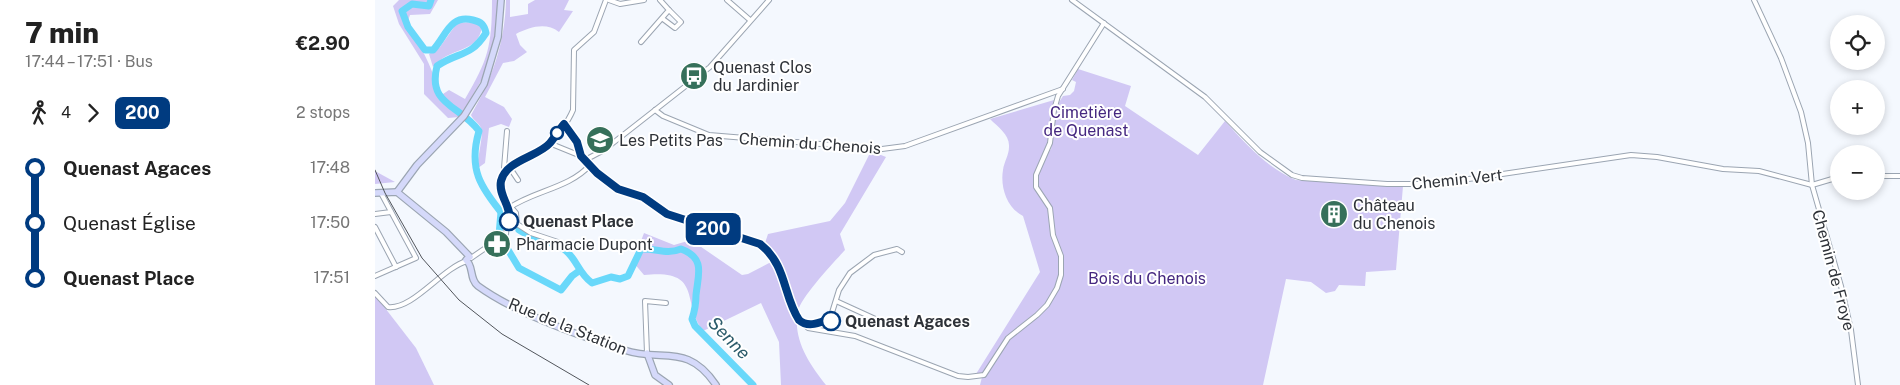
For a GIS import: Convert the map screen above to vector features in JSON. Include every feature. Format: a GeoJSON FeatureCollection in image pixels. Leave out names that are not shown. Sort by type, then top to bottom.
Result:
{"type":"FeatureCollection","features":[{"type":"Feature","properties":{"kind":"street"},"geometry":{"type":"LineString","coordinates":[[397,192],[417,165],[465,114],[483,84],[495,53],[500,25],[501,0]]}},
{"type":"Feature","properties":{"kind":"street"},"geometry":{"type":"LineString","coordinates":[[375,293],[388,307],[395,307],[416,296],[435,279],[469,259],[507,232],[509,208],[501,192],[501,180],[508,170],[549,143],[573,110],[574,52],[594,32],[607,0],[619,4],[644,0]]}},
{"type":"Feature","properties":{"kind":"street"},"geometry":{"type":"LineString","coordinates":[[660,0],[681,22],[675,28],[663,19]]}},
{"type":"Feature","properties":{"kind":"street"},"geometry":{"type":"LineString","coordinates":[[727,0],[750,20]]}},
{"type":"Feature","properties":{"kind":"street"},"geometry":{"type":"LineString","coordinates":[[587,159],[604,150],[710,67],[769,0]]}},
{"type":"Feature","properties":{"kind":"street","name":"Chemin Vert"},"geometry":{"type":"LineString","coordinates":[[1072,0],[1205,97],[1260,152],[1292,175],[1302,178],[1387,184],[1435,184],[1631,155],[1657,157],[1723,169],[1759,171],[1812,185]]}},
{"type":"Feature","properties":{"kind":"street","name":"Chemin de Froye"},"geometry":{"type":"LineString","coordinates":[[1754,0],[1781,58],[1798,102],[1808,144],[1812,185],[1841,286],[1851,330],[1858,385]]}},
{"type":"Feature","properties":{"kind":"street"},"geometry":{"type":"LineString","coordinates":[[641,42],[669,10]]}},
{"type":"Feature","properties":{"kind":"street"},"geometry":{"type":"LineString","coordinates":[[549,143],[587,159],[590,165],[618,189],[643,197],[667,214],[760,244],[769,251],[783,278],[794,310],[802,323],[816,330],[833,331],[863,339],[957,376],[967,378],[985,373],[1008,338],[1047,305],[1057,288],[1061,276],[1062,263],[1053,235],[1050,208],[1036,187],[1035,181],[1050,143],[1055,103],[1103,23]]}},
{"type":"Feature","properties":{"kind":"street","name":"Chemin du Chenois"},"geometry":{"type":"LineString","coordinates":[[655,110],[663,116],[709,135],[881,149],[905,146],[1063,89]]}},
{"type":"Feature","properties":{"kind":"street"},"geometry":{"type":"LineString","coordinates":[[564,124],[577,142],[581,156]]}},
{"type":"Feature","properties":{"kind":"street"},"geometry":{"type":"LineString","coordinates":[[507,131],[504,168],[518,180]]}},
{"type":"Feature","properties":{"kind":"street"},"geometry":{"type":"LineString","coordinates":[[509,208],[520,201],[571,178],[590,165]]}},
{"type":"Feature","properties":{"kind":"street"},"geometry":{"type":"LineString","coordinates":[[1885,176],[1900,176]]}},
{"type":"Feature","properties":{"kind":"street"},"geometry":{"type":"LineString","coordinates":[[1812,185],[1830,180]]}},
{"type":"Feature","properties":{"kind":"street"},"geometry":{"type":"LineString","coordinates":[[378,193],[397,192],[446,232],[469,259]]}},
{"type":"Feature","properties":{"kind":"street"},"geometry":{"type":"LineString","coordinates":[[375,276],[414,259],[415,256],[391,212],[378,193]]}},
{"type":"Feature","properties":{"kind":"street"},"geometry":{"type":"LineString","coordinates":[[509,208],[516,212],[517,224],[531,233],[564,244]]}},
{"type":"Feature","properties":{"kind":"street"},"geometry":{"type":"LineString","coordinates":[[375,214],[391,212]]}},
{"type":"Feature","properties":{"kind":"street"},"geometry":{"type":"LineString","coordinates":[[375,227],[396,267]]}},
{"type":"Feature","properties":{"kind":"street"},"geometry":{"type":"LineString","coordinates":[[833,331],[830,318],[844,281],[865,260],[887,250],[897,249],[902,252]]}},
{"type":"Feature","properties":{"kind":"street","name":"Rue de la Station"},"geometry":{"type":"LineString","coordinates":[[469,259],[472,278],[476,285],[515,308],[623,350],[647,353],[655,375],[669,385]]}},
{"type":"Feature","properties":{"kind":"street"},"geometry":{"type":"LineString","coordinates":[[666,303],[645,301],[647,353],[671,355],[690,360],[706,372],[715,385]]}},
{"type":"Feature","properties":{"kind":"street"},"geometry":{"type":"LineString","coordinates":[[835,302],[882,322]]}},
{"type":"Feature","properties":{"kind":"street"},"geometry":{"type":"LineString","coordinates":[[802,323],[818,324],[830,318]]}},
{"type":"Feature","properties":{"kind":"green space"},"geometry":{"type":"Polygon","coordinates":[[[399,0],[438,0],[430,14],[410,15],[406,26],[427,59],[440,96],[449,90],[465,99],[484,63],[490,41],[492,0],[498,0],[495,34],[489,62],[477,88],[459,117],[448,118],[424,94],[424,64],[399,24],[393,6],[399,0]]]}},
{"type":"Feature","properties":{"kind":"green space"},"geometry":{"type":"Polygon","coordinates":[[[506,0],[510,0],[510,17],[528,14],[528,4],[535,0],[569,0],[564,10],[573,11],[559,32],[543,26],[527,29],[516,34],[520,45],[527,52],[514,61],[503,63],[485,97],[504,107],[512,119],[509,127],[501,124],[489,128],[485,163],[478,168],[482,131],[471,115],[485,88],[496,60],[503,31],[506,0]]]}},
{"type":"Feature","properties":{"kind":"green space"},"geometry":{"type":"Polygon","coordinates":[[[472,22],[482,26],[480,35],[475,41],[469,46],[447,56],[433,67],[429,54],[440,47],[457,23],[472,22]]]}},
{"type":"Feature","properties":{"kind":"green space","name":"Bois du Chenois"},"geometry":{"type":"Polygon","coordinates":[[[1078,69],[1131,86],[1125,106],[1198,155],[1225,121],[1266,162],[1296,180],[1403,186],[1396,270],[1366,272],[1365,286],[1339,285],[1335,291],[1326,293],[1311,282],[1286,279],[1263,385],[980,385],[982,377],[976,374],[1040,272],[1023,216],[1013,208],[1004,190],[1002,177],[1009,150],[1008,139],[990,119],[1054,100],[1047,147],[1051,150],[1056,107],[1063,96],[1070,95],[1074,91],[1076,82],[1072,80],[1078,69]]]}},
{"type":"Feature","properties":{"kind":"green space"},"geometry":{"type":"Polygon","coordinates":[[[871,151],[886,157],[840,234],[845,250],[811,289],[798,311],[797,321],[800,341],[814,369],[826,385],[781,385],[779,342],[761,303],[703,331],[683,282],[675,277],[663,274],[644,275],[633,262],[644,233],[674,245],[691,240],[742,275],[748,274],[771,262],[773,251],[765,243],[768,234],[830,221],[845,203],[871,151]]]}},
{"type":"Feature","properties":{"kind":"green space"},"geometry":{"type":"Polygon","coordinates":[[[375,171],[395,182],[375,184],[375,171]]]}},
{"type":"Feature","properties":{"kind":"green space"},"geometry":{"type":"Polygon","coordinates":[[[375,295],[416,348],[434,385],[375,385],[375,295]]]}},
{"type":"Feature","properties":{"kind":"waterway"},"geometry":{"type":"LineString","coordinates":[[431,0],[429,6],[412,4],[402,11],[408,27],[425,50],[433,50],[449,28],[459,20],[473,20],[482,24],[485,30],[486,33],[475,47],[437,66],[435,79],[441,97],[479,131],[475,156],[479,177],[483,187],[505,217]]}},
{"type":"Feature","properties":{"kind":"waterway"},"geometry":{"type":"LineString","coordinates":[[501,212],[499,235],[519,268],[561,290],[572,276],[579,271]]}},
{"type":"Feature","properties":{"kind":"waterway","name":"Senne"},"geometry":{"type":"LineString","coordinates":[[519,230],[565,250],[592,283],[611,277],[620,279],[628,276],[641,249],[666,251],[681,249],[689,253],[694,257],[699,268],[696,304],[692,319],[695,326],[753,385]]}},
{"type":"Feature","properties":{"kind":"railway"},"geometry":{"type":"LineString","coordinates":[[375,170],[385,193],[422,258],[459,300],[502,334],[589,385]]}},
{"type":"Feature","properties":{"kind":"bus line","name":"200"},"geometry":{"type":"LineString","coordinates":[[509,221],[510,211],[501,192],[501,181],[504,174],[509,168],[549,143],[564,124],[577,142],[581,156],[587,159],[588,163],[597,173],[618,189],[649,200],[667,214],[760,244],[769,251],[783,278],[799,320],[802,323],[809,324],[818,324],[830,318],[831,321]]}},
{"type":"Feature","properties":{"kind":"place","name":"Quenast Clos du Jardinier"},"geometry":{"type":"Point","coordinates":[694,76]}},
{"type":"Feature","properties":{"kind":"place","name":"Les Petits Pas"},"geometry":{"type":"Point","coordinates":[600,140]}},
{"type":"Feature","properties":{"kind":"place","name":"Château du Chenois"},"geometry":{"type":"Point","coordinates":[1334,214]}},
{"type":"Feature","properties":{"kind":"place","name":"Quenast Place"},"geometry":{"type":"Point","coordinates":[509,221]}},
{"type":"Feature","properties":{"kind":"place","name":"Pharmacie Dupont"},"geometry":{"type":"Point","coordinates":[497,244]}},
{"type":"Feature","properties":{"kind":"place","name":"Quenast Agaces"},"geometry":{"type":"Point","coordinates":[831,321]}},
{"type":"Feature","properties":{"kind":"park label","name":"Cimetière de Quenast"},"geometry":{"type":"Point","coordinates":[1086,121]}}]}
